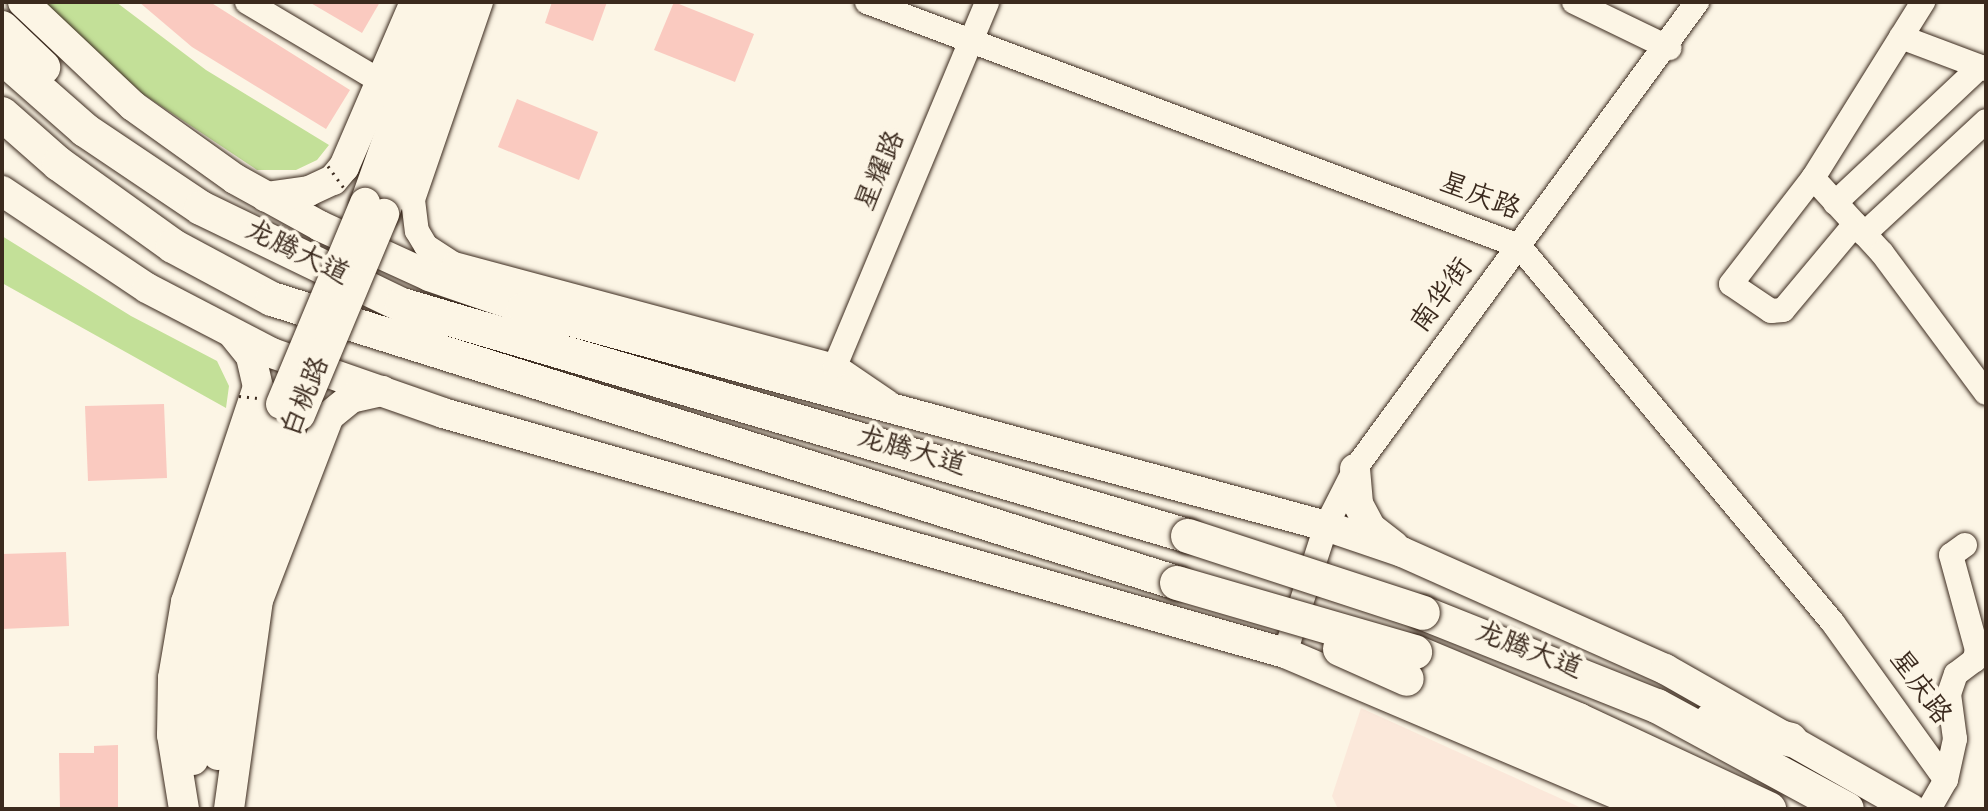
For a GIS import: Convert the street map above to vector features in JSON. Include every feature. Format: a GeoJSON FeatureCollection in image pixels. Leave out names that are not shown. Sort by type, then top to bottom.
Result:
{"type":"FeatureCollection","features":[{"type":"Feature","properties":{"kind":"highway"},"geometry":{"type":"LineString","coordinates":[[2,28],[201,208]]}},
{"type":"Feature","properties":{"kind":"highway","name":"龙腾大道"},"geometry":{"type":"LineString","coordinates":[[2,57],[85,130],[201,208],[402,305],[1188,536],[1423,613],[1657,706],[1847,809]]}},
{"type":"Feature","properties":{"kind":"highway","name":"龙腾大道"},"geometry":{"type":"LineString","coordinates":[[2,114],[59,164],[173,246],[272,299],[389,339],[1219,596],[1411,665],[1578,720],[1769,809]]}},
{"type":"Feature","properties":{"kind":"highway"},"geometry":{"type":"LineString","coordinates":[[2,133],[50,174],[173,246]]}},
{"type":"Feature","properties":{"kind":"highway"},"geometry":{"type":"LineString","coordinates":[[1411,665],[1563,744],[1651,799],[1708,809]]}},
{"type":"Feature","properties":{"kind":"highway"},"geometry":{"type":"LineString","coordinates":[[1657,706],[1791,740]]}},
{"type":"Feature","properties":{"kind":"main road"},"geometry":{"type":"LineString","coordinates":[[23,2],[133,106],[266,197],[377,253],[477,293],[1326,526],[1402,552],[1665,669],[1911,809]]}},
{"type":"Feature","properties":{"kind":"main road"},"geometry":{"type":"LineString","coordinates":[[266,197],[309,191],[333,180],[351,153],[415,2]]}},
{"type":"Feature","properties":{"kind":"main road","name":"白桃路"},"geometry":{"type":"LineString","coordinates":[[375,209],[437,2]]}},
{"type":"Feature","properties":{"kind":"main road","name":"白桃路"},"geometry":{"type":"LineString","coordinates":[[195,809],[192,735],[199,663],[213,599],[463,2]]}},
{"type":"Feature","properties":{"kind":"main road"},"geometry":{"type":"LineString","coordinates":[[7,197],[147,288],[272,353],[382,391],[1285,653],[1651,799]]}},
{"type":"Feature","properties":{"kind":"main road"},"geometry":{"type":"LineString","coordinates":[[184,809],[172,735],[175,663],[186,602],[258,387],[251,356],[232,332]]}},
{"type":"Feature","properties":{"kind":"main road"},"geometry":{"type":"LineString","coordinates":[[229,809],[258,600],[329,416],[351,398],[382,391]]}},
{"type":"Feature","properties":{"kind":"main road","name":"白桃路"},"geometry":{"type":"LineString","coordinates":[[219,809],[217,731],[237,596],[290,409]]}},
{"type":"Feature","properties":{"kind":"main road"},"geometry":{"type":"LineString","coordinates":[[1355,469],[1358,504],[1371,528],[1402,552]]}},
{"type":"Feature","properties":{"kind":"street"},"geometry":{"type":"LineString","coordinates":[[247,2],[382,82]]}},
{"type":"Feature","properties":{"kind":"street"},"geometry":{"type":"LineString","coordinates":[[481,2],[413,200],[417,231],[426,246],[454,264],[835,366],[904,412]]}},
{"type":"Feature","properties":{"kind":"street","name":"星庆路"},"geometry":{"type":"LineString","coordinates":[[867,2],[1519,246],[1833,623],[1946,780]]}},
{"type":"Feature","properties":{"kind":"street","name":"星耀路"},"geometry":{"type":"LineString","coordinates":[[835,366],[987,2]]}},
{"type":"Feature","properties":{"kind":"street"},"geometry":{"type":"LineString","coordinates":[[1574,2],[1669,48]]}},
{"type":"Feature","properties":{"kind":"street","name":"南华街"},"geometry":{"type":"LineString","coordinates":[[1285,653],[1326,526],[1355,469],[1669,48],[1697,2]]}},
{"type":"Feature","properties":{"kind":"street"},"geometry":{"type":"LineString","coordinates":[[1923,2],[1813,178],[1731,284],[1771,311],[1783,310],[1860,229],[1986,121]]}},
{"type":"Feature","properties":{"kind":"street"},"geometry":{"type":"LineString","coordinates":[[1835,203],[1983,68],[1901,37]]}},
{"type":"Feature","properties":{"kind":"street"},"geometry":{"type":"LineString","coordinates":[[1813,178],[1860,229],[1986,393]]}},
{"type":"Feature","properties":{"kind":"street"},"geometry":{"type":"LineString","coordinates":[[1929,809],[1946,780],[1955,739],[1949,694],[1956,674],[1980,656],[1951,555],[1965,545]]}},
{"type":"Feature","properties":{"kind":"shaded area"},"geometry":{"type":"Polygon","coordinates":[[[1361,708],[1583,809],[1338,809],[1332,796],[1361,708]]]}},
{"type":"Feature","properties":{"kind":"green space"},"geometry":{"type":"Polygon","coordinates":[[[41,2],[116,2],[206,70],[329,145],[317,160],[296,170],[257,170],[143,94],[41,2]]]}},
{"type":"Feature","properties":{"kind":"green space"},"geometry":{"type":"Polygon","coordinates":[[[2,236],[131,316],[217,361],[229,386],[226,408],[2,283],[2,236]]]}},
{"type":"Feature","properties":{"kind":"building"},"geometry":{"type":"Polygon","coordinates":[[[139,2],[210,2],[350,90],[326,129],[192,47],[139,2]]]}},
{"type":"Feature","properties":{"kind":"building"},"geometry":{"type":"Polygon","coordinates":[[[309,2],[380,2],[362,33],[309,2]]]}},
{"type":"Feature","properties":{"kind":"building"},"geometry":{"type":"Polygon","coordinates":[[[552,2],[607,2],[593,41],[545,23],[552,2]]]}},
{"type":"Feature","properties":{"kind":"building"},"geometry":{"type":"Polygon","coordinates":[[[674,2],[754,34],[735,82],[654,50],[674,2]]]}},
{"type":"Feature","properties":{"kind":"building"},"geometry":{"type":"Polygon","coordinates":[[[517,99],[598,132],[579,180],[498,147],[517,99]]]}},
{"type":"Feature","properties":{"kind":"building"},"geometry":{"type":"Polygon","coordinates":[[[164,404],[167,478],[88,481],[85,406],[164,404]]]}},
{"type":"Feature","properties":{"kind":"building"},"geometry":{"type":"Polygon","coordinates":[[[66,552],[69,626],[2,629],[2,554],[66,552]]]}},
{"type":"Feature","properties":{"kind":"building"},"geometry":{"type":"Polygon","coordinates":[[[118,745],[118,809],[60,809],[59,753],[94,753],[94,746],[118,745]]]}}]}
